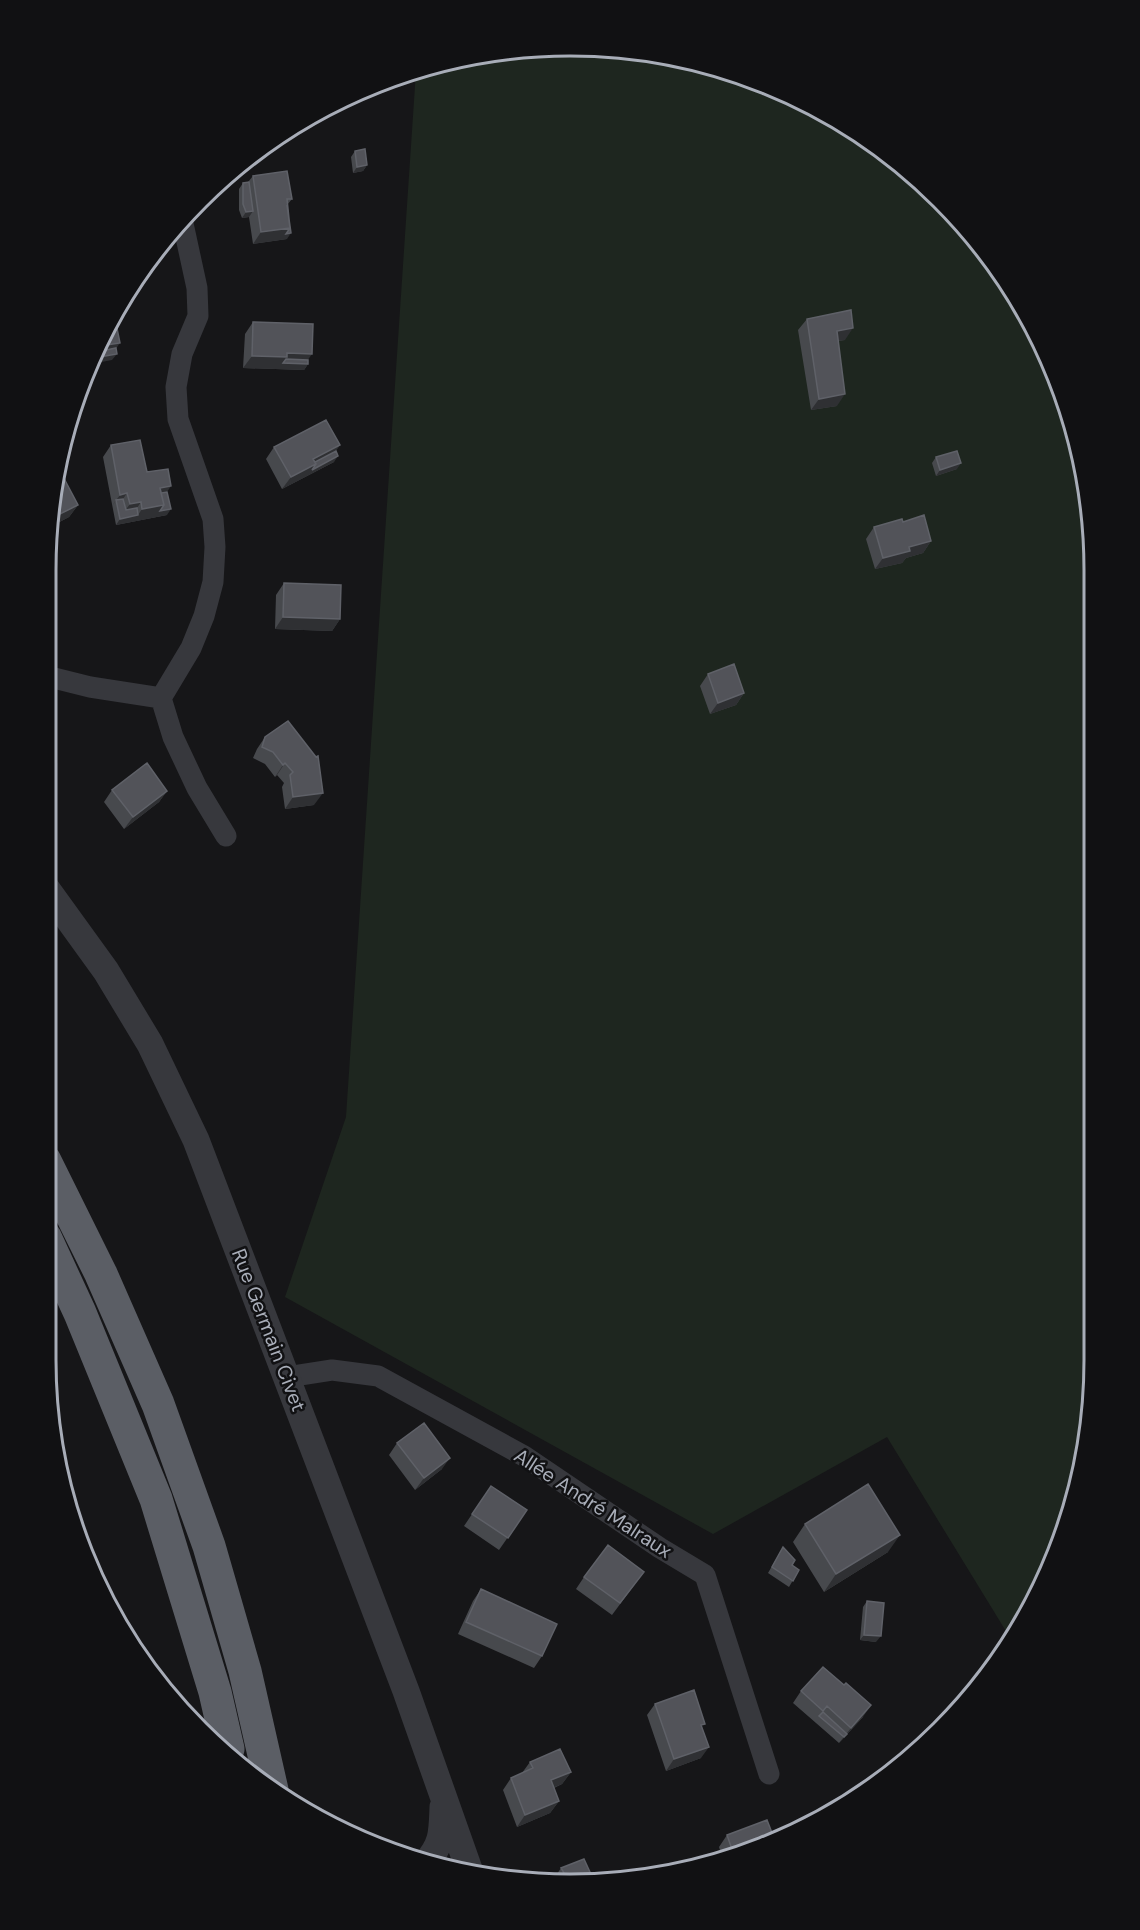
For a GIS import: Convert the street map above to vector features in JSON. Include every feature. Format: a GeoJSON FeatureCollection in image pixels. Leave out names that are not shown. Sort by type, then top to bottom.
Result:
{"type":"FeatureCollection","features":[{"type":"Feature","properties":{"kind":"highway"},"geometry":{"type":"LineString","coordinates":[[56,1183],[102,1274],[166,1426],[209,1546],[242,1659],[269,1777]]}},
{"type":"Feature","properties":{"kind":"highway"},"geometry":{"type":"LineString","coordinates":[[56,1261],[80,1313],[156,1499],[215,1692],[227,1743]]}},
{"type":"Feature","properties":{"kind":"street"},"geometry":{"type":"LineString","coordinates":[[184,230],[197,288],[198,316],[182,354],[176,387],[178,419],[213,519],[215,547],[213,582],[204,616],[191,648],[161,698],[173,736],[197,788],[226,836]]}},
{"type":"Feature","properties":{"kind":"street"},"geometry":{"type":"LineString","coordinates":[[56,678],[90,687],[161,698]]}},
{"type":"Feature","properties":{"kind":"street","name":"Rue Germain Civet"},"geometry":{"type":"LineString","coordinates":[[56,902],[106,971],[150,1044],[196,1140],[406,1691],[467,1864]]}},
{"type":"Feature","properties":{"kind":"street","name":"Allée André Malraux"},"geometry":{"type":"LineString","coordinates":[[288,1377],[332,1370],[378,1376],[524,1456],[660,1548],[705,1575],[769,1774]]}},
{"type":"Feature","properties":{"kind":"street"},"geometry":{"type":"LineString","coordinates":[[433,1856],[442,1833],[443,1796]]}},
{"type":"Feature","properties":{"kind":"shaded area"},"geometry":{"type":"Polygon","coordinates":[[[536,57],[604,57],[670,65],[703,73],[767,95],[827,124],[856,142],[909,183],[957,231],[998,284],[1031,342],[1057,405],[1075,470],[1083,536],[1084,570],[1083,1394],[1075,1460],[1057,1525],[1031,1588],[1007,1632],[887,1437],[713,1534],[285,1297],[346,1117],[415,80],[470,65],[503,60],[536,57]]]}},
{"type":"Feature","properties":{"kind":"building"},"geometry":{"type":"Polygon","coordinates":[[[365,149],[367,165],[357,167],[355,151],[365,149]]]}},
{"type":"Feature","properties":{"kind":"building"},"geometry":{"type":"Polygon","coordinates":[[[287,171],[292,199],[287,199],[290,228],[261,232],[253,176],[287,171]]]}},
{"type":"Feature","properties":{"kind":"building"},"geometry":{"type":"Polygon","coordinates":[[[249,182],[253,211],[246,212],[243,204],[243,183],[249,182]]]}},
{"type":"Feature","properties":{"kind":"building"},"geometry":{"type":"Polygon","coordinates":[[[851,310],[853,328],[837,331],[845,394],[819,399],[807,319],[851,310]]]}},
{"type":"Feature","properties":{"kind":"building"},"geometry":{"type":"Polygon","coordinates":[[[253,322],[313,324],[312,354],[287,353],[287,357],[252,356],[253,322]]]}},
{"type":"Feature","properties":{"kind":"building"},"geometry":{"type":"Polygon","coordinates":[[[117,327],[120,343],[108,345],[117,327]]]}},
{"type":"Feature","properties":{"kind":"building"},"geometry":{"type":"Polygon","coordinates":[[[116,348],[117,354],[102,357],[105,350],[116,348]]]}},
{"type":"Feature","properties":{"kind":"building"},"geometry":{"type":"Polygon","coordinates":[[[286,359],[308,360],[308,364],[283,363],[286,359]]]}},
{"type":"Feature","properties":{"kind":"building"},"geometry":{"type":"Polygon","coordinates":[[[326,420],[340,445],[313,459],[316,464],[291,477],[274,447],[326,420]]]}},
{"type":"Feature","properties":{"kind":"building"},"geometry":{"type":"Polygon","coordinates":[[[140,440],[147,472],[168,469],[171,486],[160,488],[164,505],[142,509],[141,502],[130,504],[127,493],[120,495],[111,445],[140,440]]]}},
{"type":"Feature","properties":{"kind":"building"},"geometry":{"type":"Polygon","coordinates":[[[336,451],[338,456],[312,470],[315,462],[336,451]]]}},
{"type":"Feature","properties":{"kind":"building"},"geometry":{"type":"Polygon","coordinates":[[[957,451],[961,463],[940,470],[936,457],[957,451]]]}},
{"type":"Feature","properties":{"kind":"building"},"geometry":{"type":"Polygon","coordinates":[[[64,478],[78,505],[59,515],[64,478]]]}},
{"type":"Feature","properties":{"kind":"building"},"geometry":{"type":"Polygon","coordinates":[[[167,492],[171,509],[160,511],[164,505],[161,493],[167,492]]]}},
{"type":"Feature","properties":{"kind":"building"},"geometry":{"type":"Polygon","coordinates":[[[123,499],[126,510],[137,508],[138,515],[120,519],[116,500],[123,499]]]}},
{"type":"Feature","properties":{"kind":"building"},"geometry":{"type":"Polygon","coordinates":[[[924,515],[931,541],[909,547],[910,551],[883,558],[874,527],[902,519],[903,522],[924,515]]]}},
{"type":"Feature","properties":{"kind":"building"},"geometry":{"type":"Polygon","coordinates":[[[284,583],[341,585],[340,619],[283,617],[284,583]]]}},
{"type":"Feature","properties":{"kind":"building"},"geometry":{"type":"Polygon","coordinates":[[[734,664],[744,693],[718,703],[708,674],[734,664]]]}},
{"type":"Feature","properties":{"kind":"building"},"geometry":{"type":"Polygon","coordinates":[[[288,721],[316,757],[318,756],[323,793],[293,797],[290,775],[293,772],[285,763],[283,765],[273,752],[262,747],[265,737],[288,721]]]}},
{"type":"Feature","properties":{"kind":"building"},"geometry":{"type":"Polygon","coordinates":[[[147,763],[167,791],[133,817],[112,790],[147,763]]]}},
{"type":"Feature","properties":{"kind":"building"},"geometry":{"type":"Polygon","coordinates":[[[424,1423],[450,1458],[424,1478],[397,1443],[424,1423]]]}},
{"type":"Feature","properties":{"kind":"building"},"geometry":{"type":"Polygon","coordinates":[[[868,1484],[900,1535],[836,1574],[805,1524],[868,1484]]]}},
{"type":"Feature","properties":{"kind":"building"},"geometry":{"type":"Polygon","coordinates":[[[491,1486],[527,1510],[508,1538],[472,1514],[491,1486]]]}},
{"type":"Feature","properties":{"kind":"building"},"geometry":{"type":"Polygon","coordinates":[[[608,1545],[644,1572],[620,1603],[584,1577],[608,1545]]]}},
{"type":"Feature","properties":{"kind":"building"},"geometry":{"type":"Polygon","coordinates":[[[783,1547],[795,1560],[792,1565],[799,1570],[793,1581],[772,1567],[783,1547]]]}},
{"type":"Feature","properties":{"kind":"building"},"geometry":{"type":"Polygon","coordinates":[[[481,1589],[557,1624],[542,1656],[466,1622],[481,1589]]]}},
{"type":"Feature","properties":{"kind":"building"},"geometry":{"type":"Polygon","coordinates":[[[867,1601],[884,1603],[881,1636],[864,1635],[867,1601]]]}},
{"type":"Feature","properties":{"kind":"building"},"geometry":{"type":"Polygon","coordinates":[[[823,1667],[871,1705],[851,1728],[827,1706],[823,1711],[801,1691],[823,1667]]]}},
{"type":"Feature","properties":{"kind":"building"},"geometry":{"type":"Polygon","coordinates":[[[694,1690],[705,1724],[701,1725],[709,1747],[674,1759],[655,1704],[694,1690]]]}},
{"type":"Feature","properties":{"kind":"building"},"geometry":{"type":"Polygon","coordinates":[[[823,1712],[847,1734],[844,1737],[819,1716],[823,1712]]]}},
{"type":"Feature","properties":{"kind":"building"},"geometry":{"type":"Polygon","coordinates":[[[560,1749],[571,1772],[551,1780],[559,1801],[525,1815],[511,1778],[533,1768],[530,1762],[560,1749]]]}},
{"type":"Feature","properties":{"kind":"building"},"geometry":{"type":"Polygon","coordinates":[[[767,1820],[772,1833],[732,1848],[727,1835],[767,1820]]]}},
{"type":"Feature","properties":{"kind":"building"},"geometry":{"type":"Polygon","coordinates":[[[584,1859],[591,1873],[562,1874],[564,1873],[561,1868],[584,1859]]]}}]}
